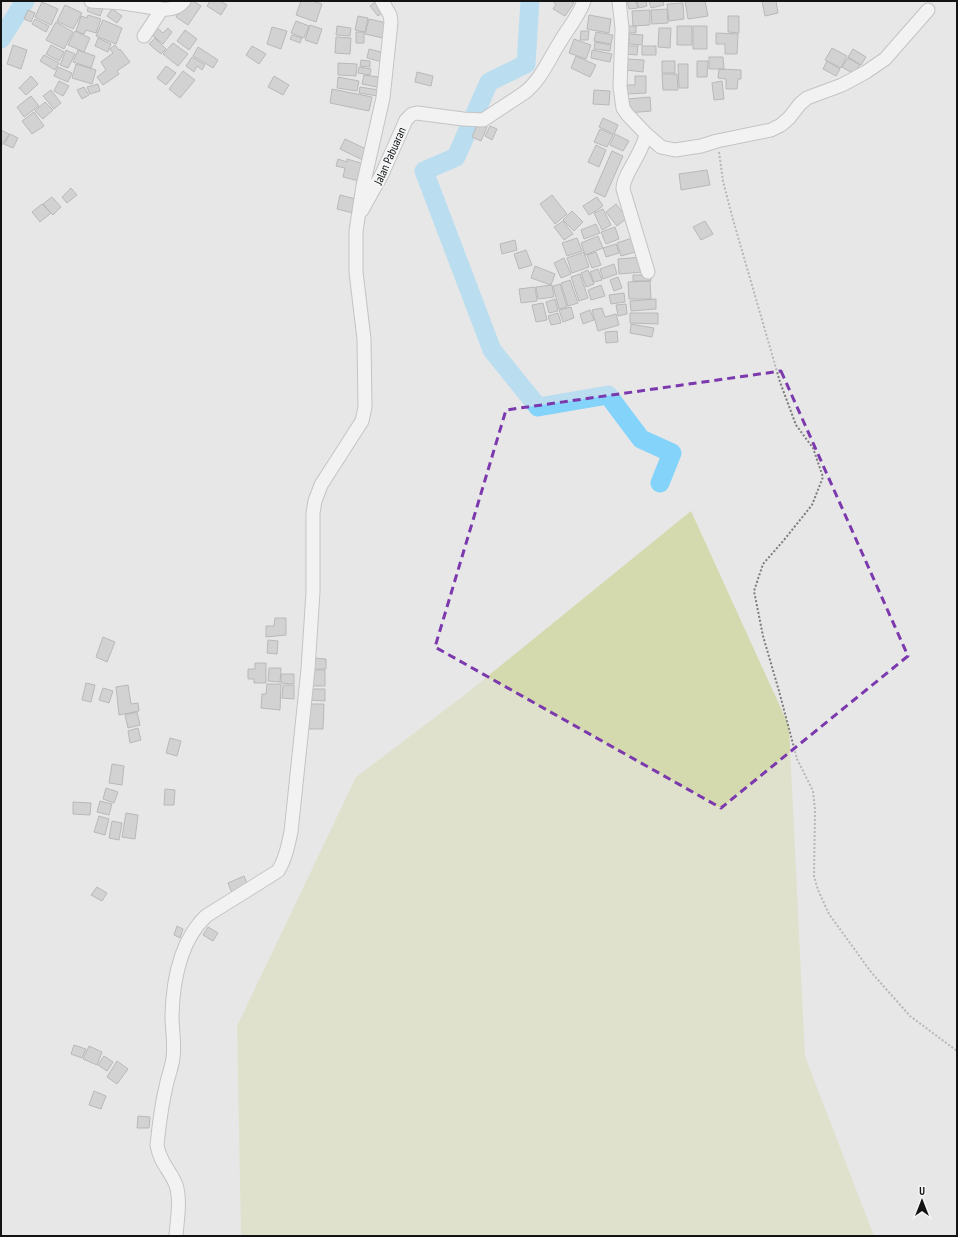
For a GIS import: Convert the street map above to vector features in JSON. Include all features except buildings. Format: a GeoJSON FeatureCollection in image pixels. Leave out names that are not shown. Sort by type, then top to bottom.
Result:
{"type":"FeatureCollection","features":[{"type":"Feature","properties":{"kind":"street"},"geometry":{"type":"LineString","coordinates":[[91,1],[123,3],[169,10],[179,6],[184,1]]}},
{"type":"Feature","properties":{"kind":"street"},"geometry":{"type":"LineString","coordinates":[[176,1236],[178,1194],[173,1179],[167,1171],[159,1154],[157,1145],[166,1083],[173,1059],[172,1016],[176,975],[187,943],[197,925],[206,916],[278,871],[286,852],[291,832],[308,669],[313,592],[313,513],[315,501],[321,485],[362,421],[365,408],[364,339],[356,264],[356,231],[363,186],[384,98],[391,22],[390,15],[382,1]]}},
{"type":"Feature","properties":{"kind":"street","name":"Jalan Pabuaran"},"geometry":{"type":"LineString","coordinates":[[358,216],[382,174],[402,128],[409,117],[417,113],[480,120],[530,89],[551,59],[560,42],[581,10],[584,1]]}},
{"type":"Feature","properties":{"kind":"street"},"geometry":{"type":"LineString","coordinates":[[619,1],[622,28],[620,87],[623,108],[646,134],[661,147],[675,150],[771,130],[789,118],[807,98],[842,85],[866,72],[885,59],[928,10]]}},
{"type":"Feature","properties":{"kind":"street"},"geometry":{"type":"LineString","coordinates":[[144,36],[162,9]]}},
{"type":"Feature","properties":{"kind":"street"},"geometry":{"type":"LineString","coordinates":[[646,134],[645,142],[623,185],[648,272]]}},
{"type":"Feature","properties":{"kind":"path"},"geometry":{"type":"LineString","coordinates":[[718,141],[723,181],[732,216],[780,382],[796,425],[813,448],[823,476],[812,505],[784,540],[762,564],[754,591],[762,636],[779,691],[797,759],[813,791],[815,810],[814,876],[818,890],[829,914],[871,972],[910,1016],[957,1051]]}},
{"type":"Feature","properties":{"kind":"highlighted area"},"geometry":{"type":"Polygon","coordinates":[[[781,371],[908,656],[721,808],[435,647],[506,410],[781,371]]]}},
{"type":"Feature","properties":{"kind":"green space"},"geometry":{"type":"Polygon","coordinates":[[[691,511],[789,726],[805,1056],[874,1236],[241,1236],[237,1026],[356,777],[462,697],[691,511]]]}},
{"type":"Feature","properties":{"kind":"waterway"},"geometry":{"type":"LineString","coordinates":[[1,39],[25,1]]}},
{"type":"Feature","properties":{"kind":"waterway"},"geometry":{"type":"LineString","coordinates":[[530,1],[526,64],[489,82],[456,157],[424,171],[492,350],[538,407],[608,395],[641,439],[672,453],[660,483]]}}]}
